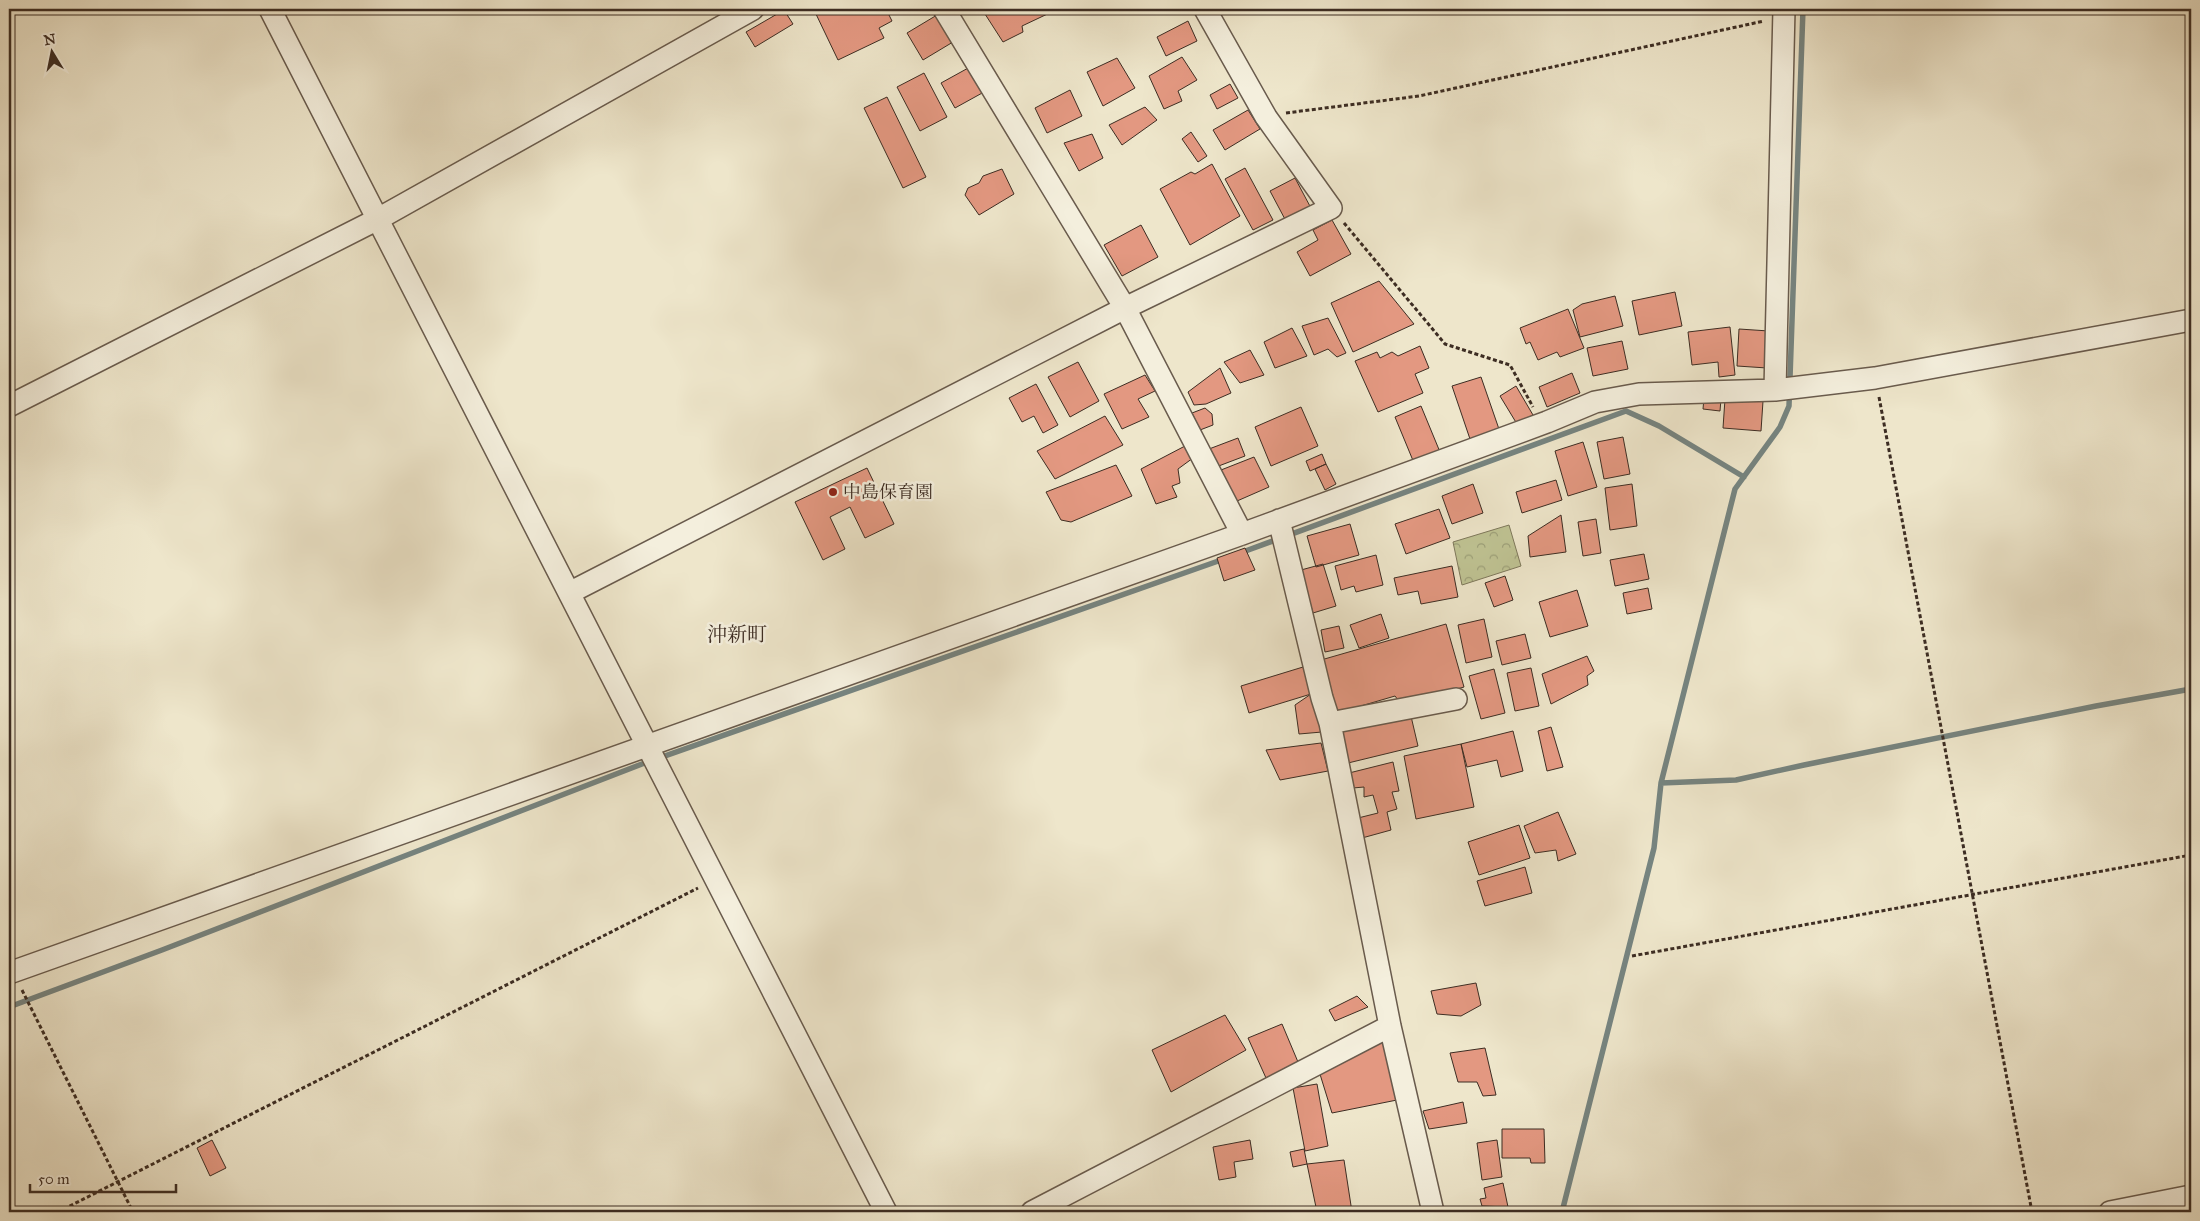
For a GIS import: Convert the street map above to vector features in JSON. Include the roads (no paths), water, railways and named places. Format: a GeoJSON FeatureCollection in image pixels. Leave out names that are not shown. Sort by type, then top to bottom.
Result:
{"type":"FeatureCollection","features":[{"type":"Feature","properties":{"kind":"street"},"geometry":{"type":"LineString","coordinates":[[270,9],[886,1212]]}},
{"type":"Feature","properties":{"kind":"street"},"geometry":{"type":"LineString","coordinates":[[9,406],[378,219],[753,9]]}},
{"type":"Feature","properties":{"kind":"street"},"geometry":{"type":"LineString","coordinates":[[944,9],[1125,308],[1242,534]]}},
{"type":"Feature","properties":{"kind":"street"},"geometry":{"type":"LineString","coordinates":[[569,592],[1125,308],[1331,208],[1266,117],[1205,9]]}},
{"type":"Feature","properties":{"kind":"street"},"geometry":{"type":"LineString","coordinates":[[1776,390],[1784,13]]}},
{"type":"Feature","properties":{"kind":"street"},"geometry":{"type":"LineString","coordinates":[[11,973],[1242,534],[1547,422],[1595,402],[1638,394],[1776,390],[1875,378],[2191,320]]}},
{"type":"Feature","properties":{"kind":"street"},"geometry":{"type":"LineString","coordinates":[[1279,520],[1330,724],[1390,1026],[1433,1212]]}},
{"type":"Feature","properties":{"kind":"street"},"geometry":{"type":"LineString","coordinates":[[1330,724],[1456,699]]}},
{"type":"Feature","properties":{"kind":"street"},"geometry":{"type":"LineString","coordinates":[[1032,1212],[1390,1026]]}},
{"type":"Feature","properties":{"kind":"street"},"geometry":{"type":"LineString","coordinates":[[2110,1212],[2191,1196]]}},
{"type":"Feature","properties":{"kind":"waterway"},"geometry":{"type":"LineString","coordinates":[[1562,1212],[1654,848],[1661,783],[1735,489],[1780,427],[1789,406],[1803,9]]}},
{"type":"Feature","properties":{"kind":"waterway"},"geometry":{"type":"LineString","coordinates":[[1240,553],[1626,411],[1659,426],[1744,477]]}},
{"type":"Feature","properties":{"kind":"waterway"},"geometry":{"type":"LineString","coordinates":[[9,1007],[162,950],[642,764],[1224,559]]}},
{"type":"Feature","properties":{"kind":"waterway"},"geometry":{"type":"LineString","coordinates":[[1661,783],[1736,780],[2096,706],[2191,689]]}},
{"type":"Feature","properties":{"kind":"place","name":"中島保育園"},"geometry":{"type":"Point","coordinates":[833,492]}},
{"type":"Feature","properties":{"kind":"district","name":"沖新町"},"geometry":{"type":"Point","coordinates":[737,634]}}]}
